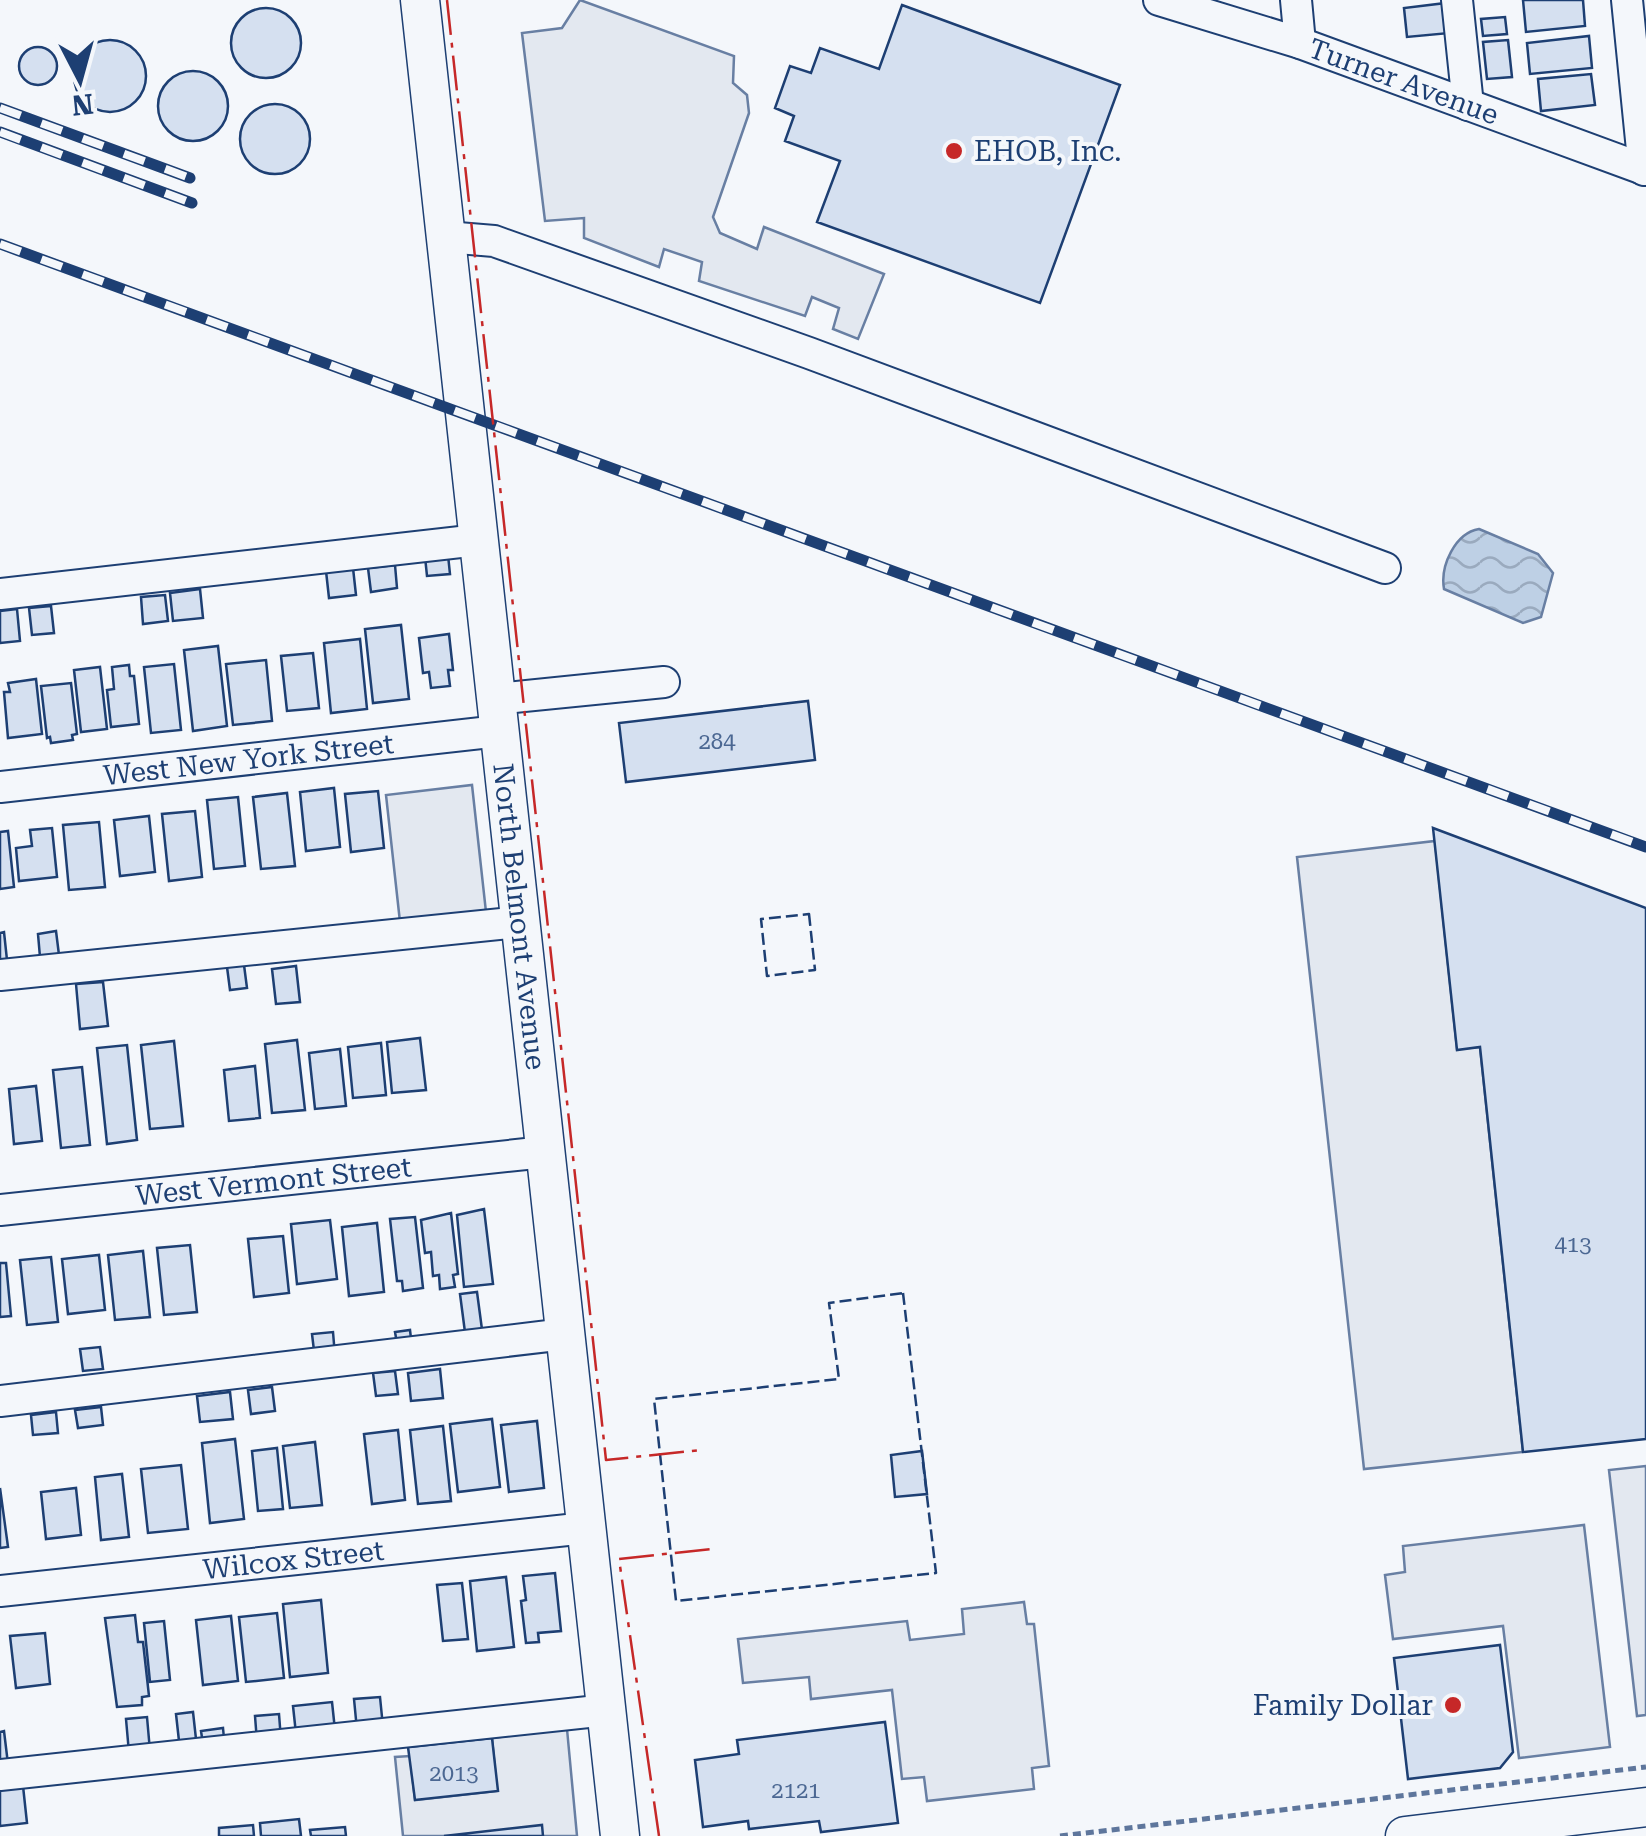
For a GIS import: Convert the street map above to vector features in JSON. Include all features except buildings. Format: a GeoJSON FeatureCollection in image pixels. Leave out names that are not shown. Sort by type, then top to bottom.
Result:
{"type":"FeatureCollection","features":[{"type":"Feature","properties":{"kind":"main road","name":"North Belmont Avenue"},"geometry":{"type":"LineString","coordinates":[[420,0],[620,1836]]}},
{"type":"Feature","properties":{"kind":"main road"},"geometry":{"type":"LineString","coordinates":[[1405,1836],[1532,1828],[1646,1807]]}},
{"type":"Feature","properties":{"kind":"street","name":"Turner Avenue"},"geometry":{"type":"LineString","coordinates":[[1160,0],[1300,43],[1645,170]]}},
{"type":"Feature","properties":{"kind":"street"},"geometry":{"type":"LineString","coordinates":[[1296,0],[1300,43]]}},
{"type":"Feature","properties":{"kind":"street"},"geometry":{"type":"LineString","coordinates":[[1457,0],[1468,105]]}},
{"type":"Feature","properties":{"kind":"street"},"geometry":{"type":"LineString","coordinates":[[1627,0],[1645,170]]}},
{"type":"Feature","properties":{"kind":"street"},"geometry":{"type":"LineString","coordinates":[[446,237],[494,241],[828,360],[1385,568]]}},
{"type":"Feature","properties":{"kind":"street"},"geometry":{"type":"LineString","coordinates":[[0,594],[478,540]]}},
{"type":"Feature","properties":{"kind":"street","name":"West New York Street"},"geometry":{"type":"LineString","coordinates":[[0,786],[497,715],[664,682]]}},
{"type":"Feature","properties":{"kind":"street"},"geometry":{"type":"LineString","coordinates":[[0,975],[520,922]]}},
{"type":"Feature","properties":{"kind":"street","name":"West Vermont Street"},"geometry":{"type":"LineString","coordinates":[[0,1210],[545,1152]]}},
{"type":"Feature","properties":{"kind":"street"},"geometry":{"type":"LineString","coordinates":[[0,1401],[566,1334]]}},
{"type":"Feature","properties":{"kind":"street","name":"Wilcox Street"},"geometry":{"type":"LineString","coordinates":[[0,1591],[586,1528]]}},
{"type":"Feature","properties":{"kind":"street"},"geometry":{"type":"LineString","coordinates":[[0,1775],[606,1710]]}},
{"type":"Feature","properties":{"kind":"path"},"geometry":{"type":"LineString","coordinates":[[1060,1836],[1646,1767]]}},
{"type":"Feature","properties":{"kind":"shaded area"},"geometry":{"type":"Polygon","coordinates":[[[580,0],[734,56],[733,83],[747,95],[749,113],[713,217],[720,233],[757,249],[764,227],[884,274],[858,339],[833,329],[839,308],[812,297],[805,316],[699,281],[702,262],[664,249],[659,267],[584,238],[584,218],[545,221],[522,33],[562,28],[580,0]]]}},
{"type":"Feature","properties":{"kind":"shaded area"},"geometry":{"type":"Polygon","coordinates":[[[472,785],[486,912],[400,922],[386,795],[472,785]]]}},
{"type":"Feature","properties":{"kind":"shaded area"},"geometry":{"type":"Polygon","coordinates":[[[1435,841],[1457,1049],[1480,1047],[1523,1452],[1364,1469],[1297,857],[1435,841]]]}},
{"type":"Feature","properties":{"kind":"shaded area"},"geometry":{"type":"Polygon","coordinates":[[[1646,1466],[1646,1715],[1637,1716],[1609,1470],[1646,1466]]]}},
{"type":"Feature","properties":{"kind":"shaded area"},"geometry":{"type":"Polygon","coordinates":[[[1584,1525],[1610,1747],[1519,1758],[1503,1626],[1393,1639],[1385,1575],[1405,1572],[1403,1546],[1584,1525]]]}},
{"type":"Feature","properties":{"kind":"shaded area"},"geometry":{"type":"Polygon","coordinates":[[[1024,1602],[1027,1624],[1034,1624],[1049,1766],[1032,1768],[1034,1789],[927,1801],[924,1777],[902,1779],[892,1690],[811,1699],[809,1677],[743,1683],[738,1639],[907,1621],[910,1640],[964,1634],[962,1609],[1024,1602]]]}},
{"type":"Feature","properties":{"kind":"shaded area"},"geometry":{"type":"Polygon","coordinates":[[[567,1729],[577,1836],[403,1836],[395,1757],[410,1756],[415,1800],[497,1791],[492,1738],[567,1729]]]}},
{"type":"Feature","properties":{"kind":"water"},"geometry":{"type":"Polygon","coordinates":[[[1479,529],[1538,554],[1553,573],[1541,617],[1523,623],[1444,589],[1444,570],[1451,552],[1463,537],[1479,529]]]}},
{"type":"Feature","properties":{"kind":"railway"},"geometry":{"type":"LineString","coordinates":[[0,108],[190,178]]}},
{"type":"Feature","properties":{"kind":"railway"},"geometry":{"type":"LineString","coordinates":[[0,132],[192,203]]}},
{"type":"Feature","properties":{"kind":"railway"},"geometry":{"type":"LineString","coordinates":[[0,244],[1646,847]]}},
{"type":"Feature","properties":{"kind":"fence"},"geometry":{"type":"LineString","coordinates":[[809,914],[815,970],[767,976],[761,919],[809,914]]}},
{"type":"Feature","properties":{"kind":"fence"},"geometry":{"type":"LineString","coordinates":[[903,1293],[936,1573],[676,1601],[654,1399],[839,1379],[829,1303],[903,1293]]}},
{"type":"Feature","properties":{"kind":"power"},"geometry":{"type":"LineString","coordinates":[[447,0],[606,1460],[701,1450]]}},
{"type":"Feature","properties":{"kind":"power"},"geometry":{"type":"LineString","coordinates":[[659,1836],[619,1559],[711,1549]]}},
{"type":"Feature","properties":{"kind":"place","name":"EHOB, Inc."},"geometry":{"type":"Point","coordinates":[954,151]}},
{"type":"Feature","properties":{"kind":"place","name":"Family Dollar"},"geometry":{"type":"Point","coordinates":[1453,1705]}}]}
